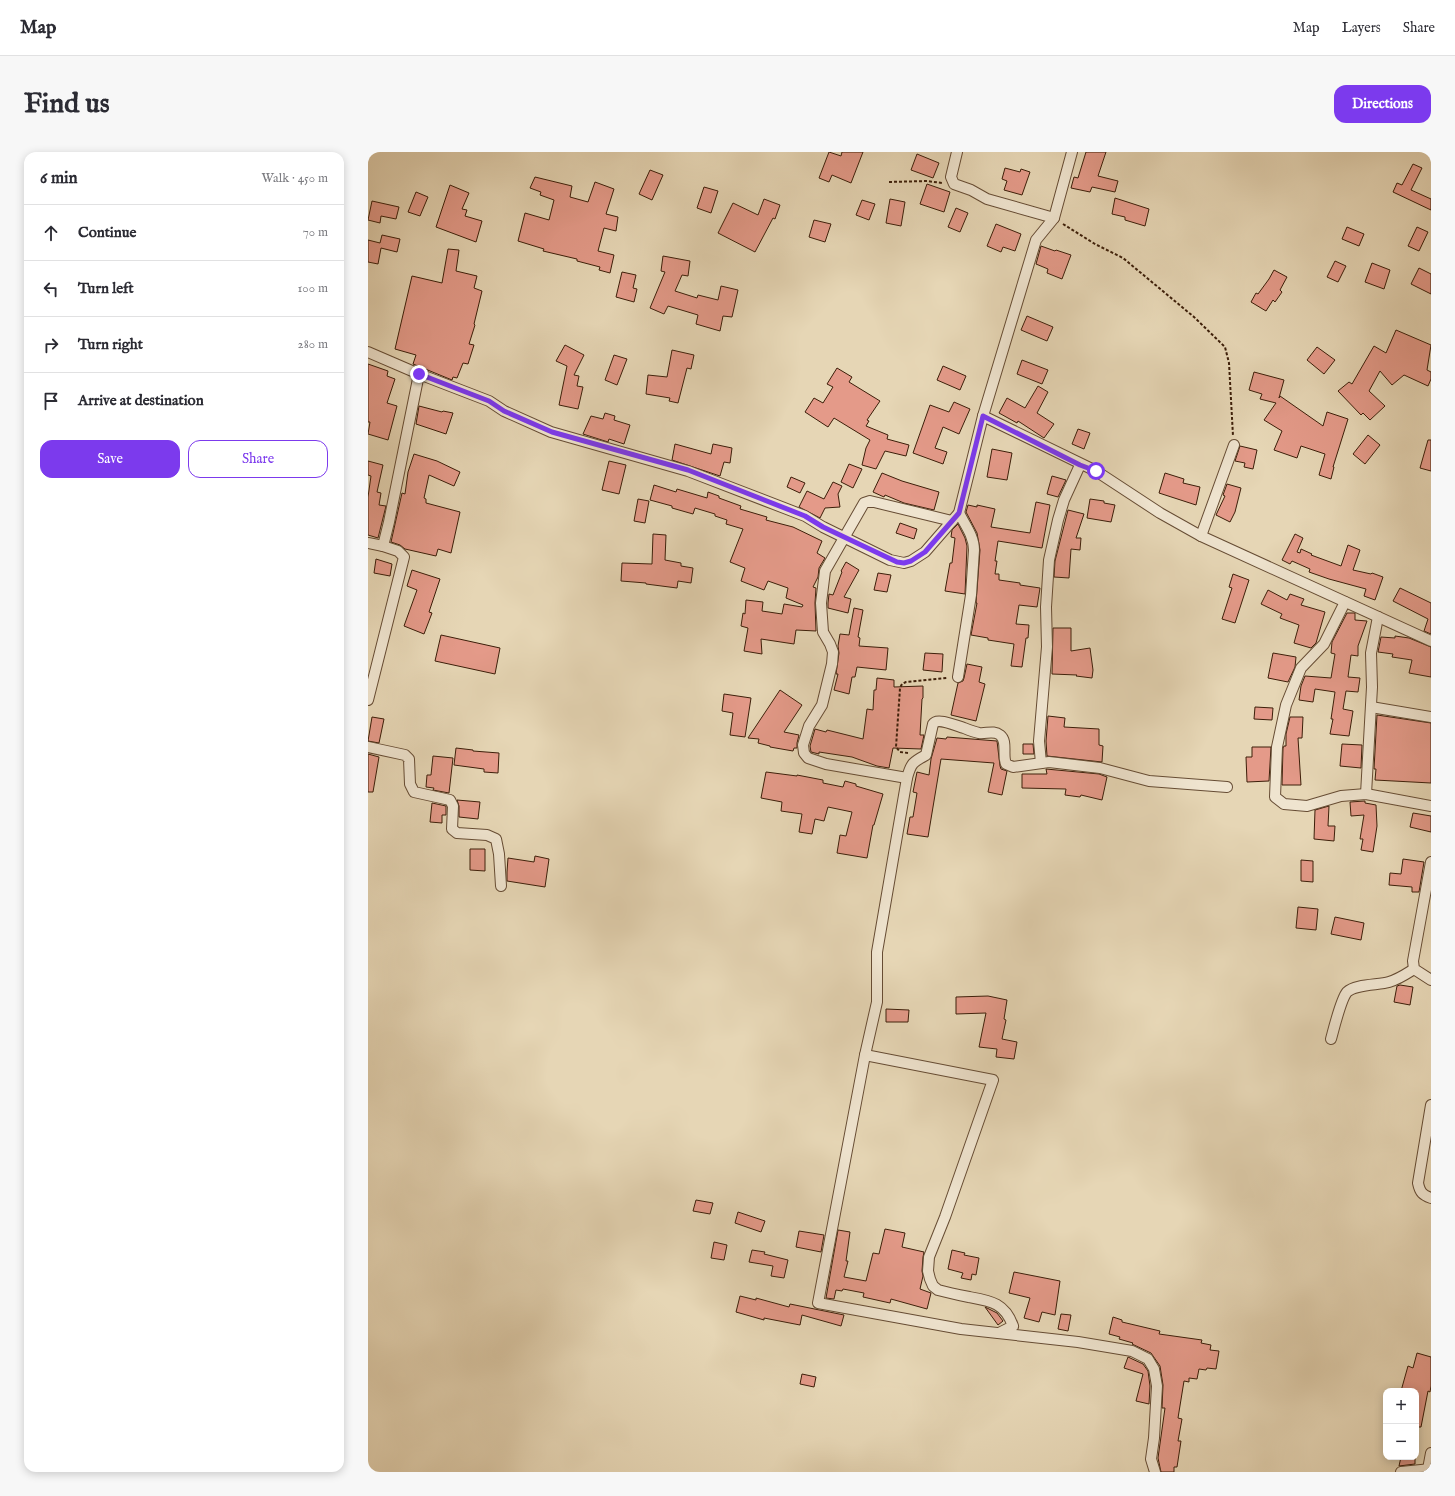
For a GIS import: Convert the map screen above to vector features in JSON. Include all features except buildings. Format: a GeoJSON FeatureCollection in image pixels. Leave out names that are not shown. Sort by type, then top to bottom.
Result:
{"type":"FeatureCollection","features":[{"type":"Feature","properties":{"kind":"street"},"geometry":{"type":"LineString","coordinates":[[957,152],[951,177],[954,184],[971,190],[987,199],[1054,218]]}},
{"type":"Feature","properties":{"kind":"street"},"geometry":{"type":"LineString","coordinates":[[368,352],[419,374],[489,401],[504,411],[552,432],[688,470],[805,516],[890,560],[904,563],[911,561],[925,552],[956,517],[983,416],[1036,240],[1054,218],[1072,152]]}},
{"type":"Feature","properties":{"kind":"street"},"geometry":{"type":"LineString","coordinates":[[383,546],[419,374]]}},
{"type":"Feature","properties":{"kind":"street"},"geometry":{"type":"LineString","coordinates":[[983,416],[1080,465],[1096,471],[1160,513],[1201,536],[1431,641]]}},
{"type":"Feature","properties":{"kind":"street"},"geometry":{"type":"LineString","coordinates":[[1201,536],[1234,445]]}},
{"type":"Feature","properties":{"kind":"street"},"geometry":{"type":"LineString","coordinates":[[1041,763],[1039,742],[1047,647],[1046,607],[1050,549],[1064,500],[1080,465]]}},
{"type":"Feature","properties":{"kind":"street"},"geometry":{"type":"LineString","coordinates":[[907,778],[826,764],[808,758],[804,753],[803,745],[809,726],[822,705],[832,664],[830,644],[823,632],[821,603],[825,571],[835,551],[845,537],[864,503],[870,501],[956,517],[972,535],[974,550],[971,595],[958,677]]}},
{"type":"Feature","properties":{"kind":"street"},"geometry":{"type":"LineString","coordinates":[[368,543],[398,551],[404,557],[368,700]]}},
{"type":"Feature","properties":{"kind":"street"},"geometry":{"type":"LineString","coordinates":[[1345,602],[1324,644],[1301,668],[1286,705],[1277,747],[1275,797],[1284,804],[1306,806],[1341,796],[1366,794],[1431,806]]}},
{"type":"Feature","properties":{"kind":"street"},"geometry":{"type":"LineString","coordinates":[[1366,794],[1371,707],[1371,653],[1378,617]]}},
{"type":"Feature","properties":{"kind":"street"},"geometry":{"type":"LineString","coordinates":[[1371,707],[1431,717]]}},
{"type":"Feature","properties":{"kind":"street"},"geometry":{"type":"LineString","coordinates":[[1155,1472],[1152,1460],[1157,1386],[1154,1369],[1148,1359],[1132,1351],[1078,1342],[961,1329],[818,1303],[865,1056],[877,1002],[877,952],[907,778],[913,762],[926,755],[933,724],[937,720],[979,733],[992,732],[1000,735],[1005,742],[1004,758],[1006,764],[1013,766],[1049,762],[1100,768],[1149,781],[1227,787]]}},
{"type":"Feature","properties":{"kind":"street"},"geometry":{"type":"LineString","coordinates":[[368,747],[405,755],[409,759],[410,784],[414,792],[450,800],[453,806],[452,829],[457,833],[487,835],[496,839],[499,854],[501,886]]}},
{"type":"Feature","properties":{"kind":"street"},"geometry":{"type":"LineString","coordinates":[[1431,862],[1413,960],[1414,968],[1431,980]]}},
{"type":"Feature","properties":{"kind":"street"},"geometry":{"type":"LineString","coordinates":[[1331,1039],[1343,999],[1348,991],[1355,988],[1388,982],[1401,977],[1414,968]]}},
{"type":"Feature","properties":{"kind":"street"},"geometry":{"type":"LineString","coordinates":[[865,1056],[993,1080],[945,1217],[929,1257],[928,1271],[933,1286],[938,1290],[988,1301],[1002,1308],[1013,1326],[999,1333]]}},
{"type":"Feature","properties":{"kind":"street"},"geometry":{"type":"LineString","coordinates":[[1431,1105],[1418,1183],[1420,1192],[1431,1198]]}},
{"type":"Feature","properties":{"kind":"street"},"geometry":{"type":"LineString","coordinates":[[1401,1472],[1429,1469],[1431,1453]]}},
{"type":"Feature","properties":{"kind":"path"},"geometry":{"type":"LineString","coordinates":[[889,182],[927,181],[954,184]]}},
{"type":"Feature","properties":{"kind":"path"},"geometry":{"type":"LineString","coordinates":[[1054,218],[1095,244],[1124,258],[1194,317],[1225,347],[1229,363],[1234,445]]}},
{"type":"Feature","properties":{"kind":"path"},"geometry":{"type":"LineString","coordinates":[[926,755],[900,752],[896,747],[900,688],[902,684],[906,682],[958,677]]}},
{"type":"Feature","properties":{"kind":"route"},"geometry":{"type":"LineString","coordinates":[[419,374],[489,401],[504,411],[552,432],[688,470],[805,516],[823,527],[897,562],[904,563],[911,561],[925,552],[959,513],[983,416],[1080,465],[1096,471]]}}]}
